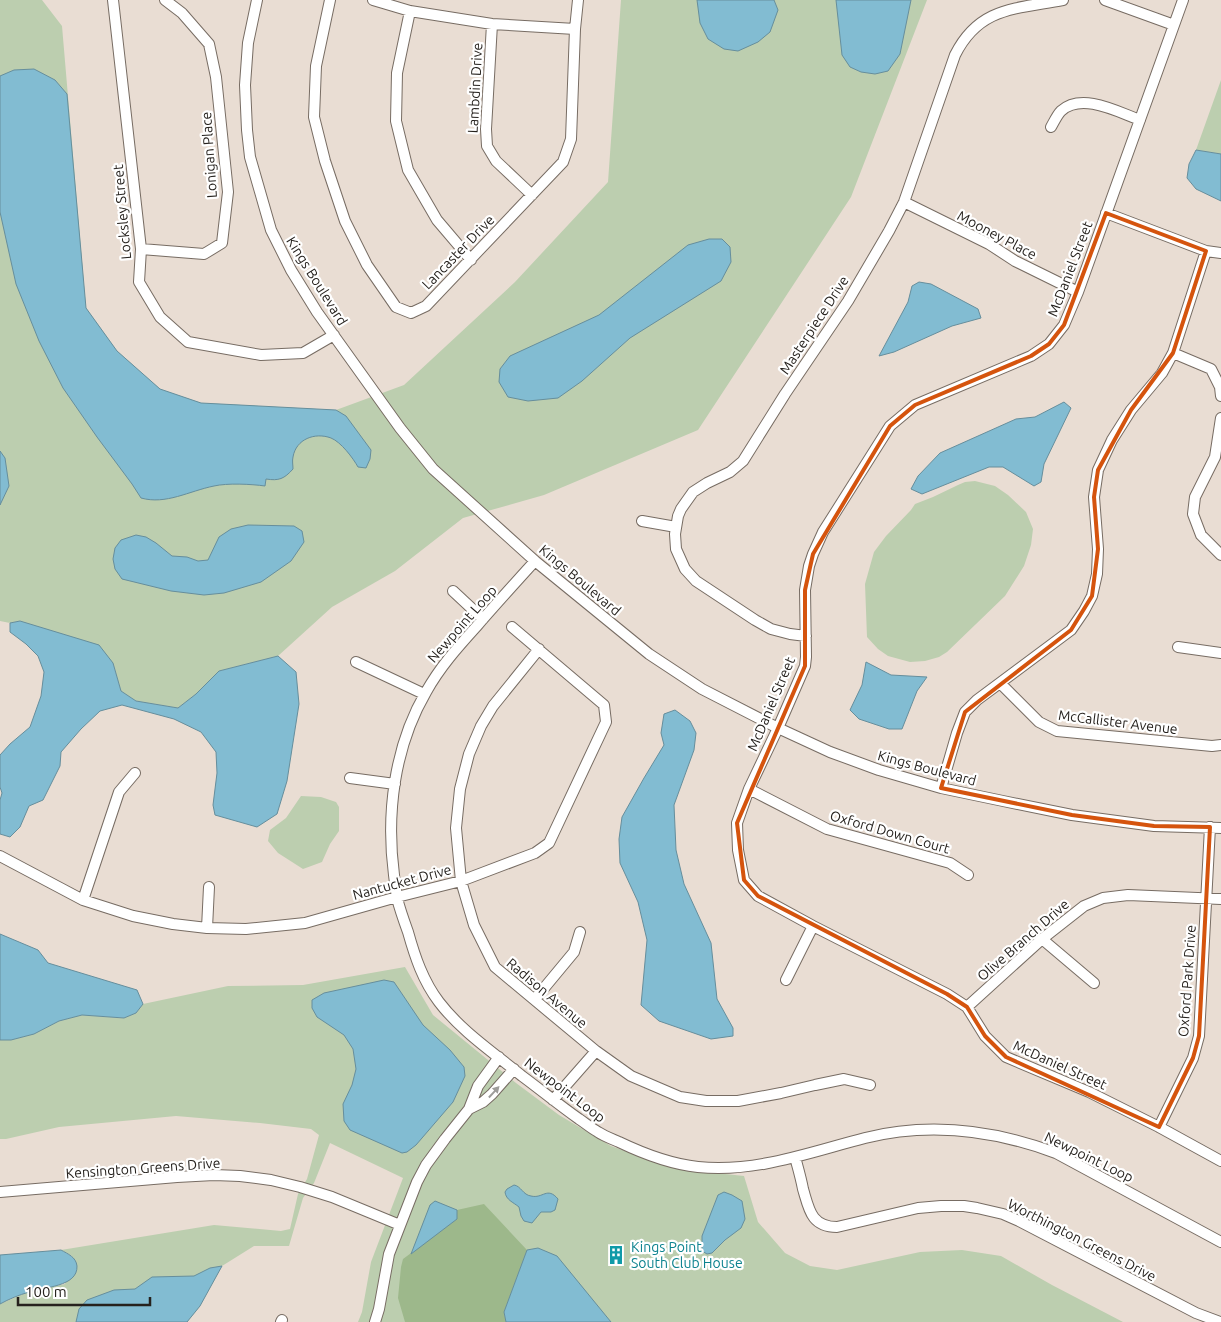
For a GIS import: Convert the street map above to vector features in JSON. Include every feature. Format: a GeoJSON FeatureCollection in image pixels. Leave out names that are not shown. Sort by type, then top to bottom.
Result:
{"type":"FeatureCollection","features":[{"type":"Feature","properties":{"kind":"street","name":"Locksley Street"},"geometry":{"type":"LineString","coordinates":[[113,0],[141,249],[139,282],[160,317],[188,342],[261,355],[303,353],[334,335]]}},
{"type":"Feature","properties":{"kind":"street","name":"Lonigan Place"},"geometry":{"type":"LineString","coordinates":[[141,249],[204,254],[222,243],[228,192],[216,77],[209,44],[182,14],[165,0]]}},
{"type":"Feature","properties":{"kind":"street","name":"Kings Boulevard"},"geometry":{"type":"LineString","coordinates":[[257,0],[248,43],[245,85],[247,130],[250,157],[271,230],[291,270],[317,312],[381,403],[433,469],[535,561],[649,654],[702,689],[830,752],[880,770],[941,788],[1072,815],[1154,826],[1216,828]]}},
{"type":"Feature","properties":{"kind":"street","name":"Lancaster Drive"},"geometry":{"type":"LineString","coordinates":[[330,0],[316,66],[314,117],[325,161],[345,222],[367,265],[396,307],[411,313],[426,306],[563,162],[571,138],[574,29],[578,0]]}},
{"type":"Feature","properties":{"kind":"street"},"geometry":{"type":"LineString","coordinates":[[373,0],[410,11],[492,24],[574,29]]}},
{"type":"Feature","properties":{"kind":"street","name":"Masterpiece Drive"},"geometry":{"type":"LineString","coordinates":[[806,636],[780,632],[762,624],[696,581],[685,569],[675,542],[676,527],[681,509],[693,492],[738,467],[848,301],[904,202],[955,55],[964,39],[982,21],[998,13],[1063,0]]}},
{"type":"Feature","properties":{"kind":"street"},"geometry":{"type":"LineString","coordinates":[[1104,0],[1174,25]]}},
{"type":"Feature","properties":{"kind":"street","name":"McDaniel Street"},"geometry":{"type":"LineString","coordinates":[[1183,0],[1078,292],[1064,325],[1049,344],[1031,356],[915,405],[890,426],[818,541],[808,572],[805,590],[805,666],[749,789],[737,823],[738,850],[744,880],[758,896],[946,994],[967,1007],[985,1036],[1006,1057],[1089,1092],[1221,1161]]}},
{"type":"Feature","properties":{"kind":"street"},"geometry":{"type":"LineString","coordinates":[[410,11],[397,73],[396,121],[408,170],[437,220],[471,260]]}},
{"type":"Feature","properties":{"kind":"street","name":"Lambdin Drive"},"geometry":{"type":"LineString","coordinates":[[492,24],[486,128],[487,146],[496,161],[532,195]]}},
{"type":"Feature","properties":{"kind":"street"},"geometry":{"type":"LineString","coordinates":[[1051,128],[1061,111],[1072,104],[1081,103],[1098,105],[1140,120]]}},
{"type":"Feature","properties":{"kind":"street","name":"Mooney Place"},"geometry":{"type":"LineString","coordinates":[[904,202],[989,244],[1015,261],[1078,292]]}},
{"type":"Feature","properties":{"kind":"street"},"geometry":{"type":"LineString","coordinates":[[1106,213],[1206,251],[1221,253]]}},
{"type":"Feature","properties":{"kind":"street"},"geometry":{"type":"LineString","coordinates":[[941,788],[965,712],[978,700],[1071,630],[1092,596],[1097,574],[1098,549],[1094,497],[1098,470],[1112,440],[1130,410],[1162,373],[1173,353],[1206,251]]}},
{"type":"Feature","properties":{"kind":"street"},"geometry":{"type":"LineString","coordinates":[[1173,353],[1211,369],[1220,387],[1221,396]]}},
{"type":"Feature","properties":{"kind":"street"},"geometry":{"type":"LineString","coordinates":[[1221,418],[1215,457],[1195,498],[1193,514],[1201,535],[1221,555]]}},
{"type":"Feature","properties":{"kind":"street"},"geometry":{"type":"LineString","coordinates":[[642,521],[676,527]]}},
{"type":"Feature","properties":{"kind":"street","name":"Newpoint Loop"},"geometry":{"type":"LineString","coordinates":[[535,561],[443,664],[424,694],[409,728],[395,784],[391,850],[397,897],[421,973],[437,1000],[453,1018],[553,1100],[598,1132],[642,1153],[697,1167],[751,1167],[898,1131],[933,1129],[967,1131],[1029,1143],[1056,1153],[1221,1242]]}},
{"type":"Feature","properties":{"kind":"street"},"geometry":{"type":"LineString","coordinates":[[453,591],[483,619]]}},
{"type":"Feature","properties":{"kind":"street","name":"Nantucket Drive"},"geometry":{"type":"LineString","coordinates":[[0,856],[83,900],[133,916],[172,924],[207,928],[246,929],[305,923],[461,880],[535,853],[549,843],[606,722],[604,705],[512,627]]}},
{"type":"Feature","properties":{"kind":"street"},"geometry":{"type":"LineString","coordinates":[[1178,647],[1221,653]]}},
{"type":"Feature","properties":{"kind":"street","name":"Radison Avenue"},"geometry":{"type":"LineString","coordinates":[[539,649],[493,706],[481,726],[469,754],[460,789],[456,828],[461,880],[474,925],[495,967],[596,1051],[631,1076],[680,1097],[706,1101],[738,1101],[781,1094],[844,1079],[870,1085]]}},
{"type":"Feature","properties":{"kind":"street"},"geometry":{"type":"LineString","coordinates":[[356,662],[424,694]]}},
{"type":"Feature","properties":{"kind":"street","name":"McCallister Avenue"},"geometry":{"type":"LineString","coordinates":[[1000,683],[1040,722],[1057,731],[1212,746],[1221,745]]}},
{"type":"Feature","properties":{"kind":"street"},"geometry":{"type":"LineString","coordinates":[[83,900],[119,792],[135,772]]}},
{"type":"Feature","properties":{"kind":"street"},"geometry":{"type":"LineString","coordinates":[[350,778],[395,784]]}},
{"type":"Feature","properties":{"kind":"street","name":"Oxford Down Court"},"geometry":{"type":"LineString","coordinates":[[749,789],[827,829],[950,863],[968,875]]}},
{"type":"Feature","properties":{"kind":"street","name":"Oxford Park Drive"},"geometry":{"type":"LineString","coordinates":[[1159,1127],[1194,1058],[1199,1036],[1206,898],[1216,828]]}},
{"type":"Feature","properties":{"kind":"street"},"geometry":{"type":"LineString","coordinates":[[207,928],[209,887]]}},
{"type":"Feature","properties":{"kind":"street","name":"Olive Branch Drive"},"geometry":{"type":"LineString","coordinates":[[967,1007],[1042,939],[1084,906],[1103,898],[1128,895],[1221,898]]}},
{"type":"Feature","properties":{"kind":"street"},"geometry":{"type":"LineString","coordinates":[[786,980],[813,926]]}},
{"type":"Feature","properties":{"kind":"street"},"geometry":{"type":"LineString","coordinates":[[535,999],[574,952],[580,932]]}},
{"type":"Feature","properties":{"kind":"street"},"geometry":{"type":"LineString","coordinates":[[1042,939],[1094,983]]}},
{"type":"Feature","properties":{"kind":"street"},"geometry":{"type":"LineString","coordinates":[[553,1100],[596,1051]]}},
{"type":"Feature","properties":{"kind":"street"},"geometry":{"type":"LineString","coordinates":[[375,1322],[387,1262],[417,1182],[426,1165],[469,1109],[478,1086],[499,1057]]}},
{"type":"Feature","properties":{"kind":"street"},"geometry":{"type":"LineString","coordinates":[[469,1109],[483,1102],[514,1069]]}},
{"type":"Feature","properties":{"kind":"street","name":"Worthington Greens Drive"},"geometry":{"type":"LineString","coordinates":[[795,1157],[811,1214],[818,1222],[826,1226],[837,1227],[930,1206],[964,1206],[990,1210],[1019,1220],[1196,1313],[1220,1322]]}},
{"type":"Feature","properties":{"kind":"street","name":"Kensington Greens Drive"},"geometry":{"type":"LineString","coordinates":[[0,1192],[186,1176],[240,1176],[300,1187],[332,1197],[400,1225]]}},
{"type":"Feature","properties":{"kind":"highlighted area"},"geometry":{"type":"Polygon","coordinates":[[[1106,213],[1206,251],[1173,353],[1131,410],[1098,470],[1094,497],[1098,549],[1092,596],[1071,630],[965,712],[941,788],[1072,815],[1154,826],[1210,827],[1199,1036],[1193,1058],[1159,1127],[1006,1057],[985,1036],[967,1007],[947,994],[758,896],[744,880],[737,823],[805,666],[805,590],[813,554],[890,426],[915,405],[1031,356],[1049,344],[1064,325],[1106,213]]]}},
{"type":"Feature","properties":{"kind":"green space"},"geometry":{"type":"Polygon","coordinates":[[[0,0],[42,0],[62,26],[86,308],[117,351],[160,389],[201,403],[336,410],[404,385],[515,282],[608,182],[621,0],[927,0],[851,197],[698,430],[544,495],[463,518],[395,571],[332,607],[278,656],[219,671],[196,694],[178,708],[136,701],[121,691],[113,663],[20,621],[10,623],[0,621],[0,0]]]}},
{"type":"Feature","properties":{"kind":"green space"},"geometry":{"type":"Polygon","coordinates":[[[1221,80],[1221,154],[1196,150],[1221,80]]]}},
{"type":"Feature","properties":{"kind":"green space"},"geometry":{"type":"Polygon","coordinates":[[[975,481],[995,486],[1026,512],[1033,529],[1031,545],[1024,566],[1005,596],[947,652],[939,657],[925,661],[910,662],[888,656],[878,649],[867,637],[865,584],[874,552],[915,504],[965,482],[975,481]]]}},
{"type":"Feature","properties":{"kind":"green space"},"geometry":{"type":"Polygon","coordinates":[[[301,796],[321,797],[336,802],[339,807],[339,831],[330,844],[322,862],[303,869],[278,853],[268,841],[270,830],[286,818],[301,796]]]}},
{"type":"Feature","properties":{"kind":"green space"},"geometry":{"type":"Polygon","coordinates":[[[405,967],[433,1015],[516,1083],[559,1115],[611,1146],[645,1158],[688,1170],[744,1176],[758,1222],[785,1253],[810,1266],[837,1270],[920,1252],[962,1250],[1001,1256],[1123,1322],[358,1322],[362,1312],[371,1262],[403,1178],[330,1143],[314,1183],[303,1198],[289,1246],[254,1246],[222,1266],[200,1306],[187,1322],[0,1322],[0,1304],[30,1291],[65,1284],[72,1256],[61,1250],[214,1225],[281,1231],[290,1229],[298,1194],[307,1179],[319,1135],[311,1129],[176,1116],[59,1127],[0,1139],[0,1040],[11,1040],[34,1034],[59,1021],[82,1015],[124,1018],[136,1013],[143,1004],[228,986],[303,985],[405,967]]]}},
{"type":"Feature","properties":{"kind":"green space"},"geometry":{"type":"Polygon","coordinates":[[[484,1204],[527,1250],[504,1312],[506,1322],[405,1322],[398,1298],[403,1259],[457,1219],[457,1210],[484,1204]]]}},
{"type":"Feature","properties":{"kind":"water"},"geometry":{"type":"Polygon","coordinates":[[[697,0],[774,0],[778,10],[770,32],[758,42],[738,51],[724,49],[708,39],[700,23],[697,0]]]}},
{"type":"Feature","properties":{"kind":"water"},"geometry":{"type":"Polygon","coordinates":[[[836,0],[911,0],[900,54],[888,71],[875,74],[861,72],[850,67],[842,55],[836,0]]]}},
{"type":"Feature","properties":{"kind":"water"},"geometry":{"type":"Polygon","coordinates":[[[34,69],[55,80],[67,94],[86,308],[117,351],[160,389],[201,403],[336,410],[346,416],[371,450],[366,468],[358,467],[335,440],[319,436],[302,441],[293,457],[293,469],[284,477],[274,480],[266,479],[265,486],[225,484],[168,499],[150,500],[141,498],[63,388],[39,341],[16,284],[0,212],[0,76],[14,70],[34,69]]]}},
{"type":"Feature","properties":{"kind":"water"},"geometry":{"type":"Polygon","coordinates":[[[1196,150],[1221,154],[1221,201],[1196,189],[1187,178],[1189,164],[1196,150]]]}},
{"type":"Feature","properties":{"kind":"water"},"geometry":{"type":"Polygon","coordinates":[[[709,239],[722,239],[730,247],[731,262],[721,281],[630,338],[582,381],[558,398],[528,401],[508,397],[499,382],[500,369],[510,356],[599,315],[688,245],[709,239]]]}},
{"type":"Feature","properties":{"kind":"water"},"geometry":{"type":"Polygon","coordinates":[[[919,282],[931,284],[978,309],[981,318],[952,326],[894,352],[879,356],[908,302],[912,286],[919,282]]]}},
{"type":"Feature","properties":{"kind":"water"},"geometry":{"type":"Polygon","coordinates":[[[1064,402],[1071,408],[1044,464],[1041,482],[1034,486],[1003,467],[989,467],[922,494],[911,489],[918,476],[940,453],[1016,419],[1035,417],[1064,402]]]}},
{"type":"Feature","properties":{"kind":"water"},"geometry":{"type":"Polygon","coordinates":[[[0,451],[5,458],[9,486],[0,505],[0,451]]]}},
{"type":"Feature","properties":{"kind":"water"},"geometry":{"type":"Polygon","coordinates":[[[248,525],[294,526],[302,531],[304,542],[291,561],[261,582],[224,593],[204,595],[171,591],[122,579],[115,569],[113,559],[115,548],[121,540],[136,535],[146,537],[172,556],[187,557],[198,561],[208,560],[219,537],[231,529],[248,525]]]}},
{"type":"Feature","properties":{"kind":"water"},"geometry":{"type":"Polygon","coordinates":[[[20,621],[99,645],[113,663],[121,691],[136,701],[178,708],[196,694],[219,671],[278,656],[296,672],[299,704],[287,781],[277,814],[257,827],[215,815],[213,805],[217,773],[216,752],[201,732],[174,719],[122,705],[100,711],[81,729],[61,752],[60,766],[43,800],[29,806],[20,827],[10,837],[0,834],[0,800],[2,793],[0,787],[0,755],[30,727],[41,696],[44,672],[38,656],[10,632],[10,623],[20,621]]]}},
{"type":"Feature","properties":{"kind":"water"},"geometry":{"type":"Polygon","coordinates":[[[866,662],[891,675],[927,677],[917,691],[902,729],[889,729],[859,719],[850,710],[862,685],[866,662]]]}},
{"type":"Feature","properties":{"kind":"water"},"geometry":{"type":"Polygon","coordinates":[[[675,710],[690,721],[696,733],[694,750],[674,805],[676,850],[684,884],[711,943],[717,999],[733,1028],[733,1036],[711,1039],[659,1021],[641,1005],[647,940],[638,902],[620,863],[619,839],[622,817],[664,745],[661,733],[664,714],[675,710]]]}},
{"type":"Feature","properties":{"kind":"water"},"geometry":{"type":"Polygon","coordinates":[[[0,934],[38,950],[48,963],[137,990],[143,1004],[136,1013],[124,1018],[82,1015],[59,1021],[34,1034],[11,1040],[0,1040],[0,934]]]}},
{"type":"Feature","properties":{"kind":"water"},"geometry":{"type":"Polygon","coordinates":[[[384,980],[394,982],[423,1025],[450,1050],[464,1067],[465,1076],[453,1102],[416,1145],[407,1152],[402,1153],[350,1130],[344,1121],[343,1104],[352,1085],[356,1069],[353,1049],[344,1035],[317,1017],[312,1008],[312,1000],[324,993],[384,980]]]}},
{"type":"Feature","properties":{"kind":"water"},"geometry":{"type":"Polygon","coordinates":[[[514,1185],[531,1196],[551,1193],[558,1199],[555,1210],[541,1212],[532,1223],[524,1221],[519,1207],[508,1199],[505,1192],[514,1185]]]}},
{"type":"Feature","properties":{"kind":"water"},"geometry":{"type":"Polygon","coordinates":[[[724,1192],[742,1201],[745,1219],[741,1228],[712,1253],[707,1254],[702,1251],[702,1236],[718,1195],[724,1192]]]}},
{"type":"Feature","properties":{"kind":"water"},"geometry":{"type":"Polygon","coordinates":[[[435,1201],[457,1210],[457,1219],[411,1254],[430,1205],[435,1201]]]}},
{"type":"Feature","properties":{"kind":"water"},"geometry":{"type":"Polygon","coordinates":[[[538,1248],[557,1256],[611,1322],[506,1322],[504,1312],[527,1250],[538,1248]]]}},
{"type":"Feature","properties":{"kind":"water"},"geometry":{"type":"Polygon","coordinates":[[[61,1250],[75,1260],[77,1266],[76,1273],[72,1278],[59,1285],[25,1293],[0,1304],[0,1255],[61,1250]]]}},
{"type":"Feature","properties":{"kind":"water"},"geometry":{"type":"Polygon","coordinates":[[[222,1266],[200,1306],[187,1322],[76,1322],[79,1309],[87,1300],[114,1290],[135,1289],[152,1277],[194,1276],[210,1268],[222,1266]]]}},
{"type":"Feature","properties":{"kind":"place","name":"Kings Point South Club House"},"geometry":{"type":"Point","coordinates":[616,1255]}}]}
